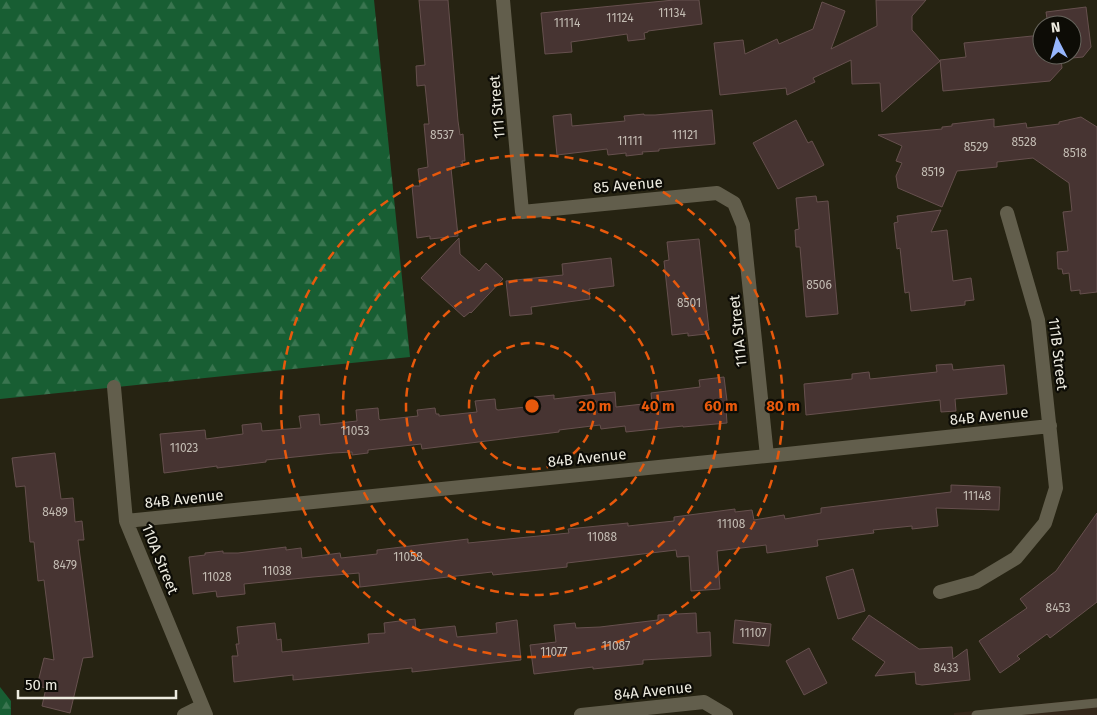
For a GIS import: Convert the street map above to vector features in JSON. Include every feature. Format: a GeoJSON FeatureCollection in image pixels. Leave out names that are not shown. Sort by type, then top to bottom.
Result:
{"type":"FeatureCollection","features":[{"type":"Feature","properties":{"kind":"street","name":"111 Street"},"geometry":{"type":"LineString","coordinates":[[503,0],[522,212]]}},
{"type":"Feature","properties":{"kind":"street","name":"85 Avenue"},"geometry":{"type":"LineString","coordinates":[[522,212],[717,193],[734,204]]}},
{"type":"Feature","properties":{"kind":"street","name":"111A Street"},"geometry":{"type":"LineString","coordinates":[[734,204],[743,225],[767,456]]}},
{"type":"Feature","properties":{"kind":"street","name":"111B Street"},"geometry":{"type":"LineString","coordinates":[[940,592],[976,582],[1016,558],[1045,523],[1056,488],[1038,320],[1007,213]]}},
{"type":"Feature","properties":{"kind":"street","name":"110A Street"},"geometry":{"type":"LineString","coordinates":[[114,387],[126,521],[204,711],[184,715]]}},
{"type":"Feature","properties":{"kind":"street","name":"84B Avenue"},"geometry":{"type":"LineString","coordinates":[[126,521],[1050,426]]}},
{"type":"Feature","properties":{"kind":"street","name":"84A Avenue"},"geometry":{"type":"LineString","coordinates":[[581,715],[704,702],[726,715]]}},
{"type":"Feature","properties":{"kind":"lane"},"geometry":{"type":"LineString","coordinates":[[976,715],[1097,702]]}},
{"type":"Feature","properties":{"kind":"shaded area"},"geometry":{"type":"Polygon","coordinates":[[[1097,698],[1097,715],[954,715],[954,713],[1097,698]]]}},
{"type":"Feature","properties":{"kind":"green space"},"geometry":{"type":"Polygon","coordinates":[[[0,0],[374,0],[410,357],[0,399],[0,0]]]}},
{"type":"Feature","properties":{"kind":"green space"},"geometry":{"type":"Polygon","coordinates":[[[0,687],[11,701],[11,715],[0,715],[0,687]]]}},
{"type":"Feature","properties":{"kind":"building"},"geometry":{"type":"Polygon","coordinates":[[[419,0],[448,0],[458,121],[460,135],[463,134],[465,161],[462,161],[463,166],[451,168],[458,236],[430,239],[430,236],[417,238],[412,186],[420,186],[418,169],[428,167],[424,124],[429,124],[425,85],[417,86],[416,66],[425,65],[419,0]]]}},
{"type":"Feature","properties":{"kind":"building"},"geometry":{"type":"Polygon","coordinates":[[[674,0],[699,0],[702,24],[648,31],[644,33],[645,39],[628,41],[627,34],[571,42],[572,52],[545,54],[541,13],[674,0]]]}},
{"type":"Feature","properties":{"kind":"building"},"geometry":{"type":"Polygon","coordinates":[[[876,0],[926,0],[912,16],[912,30],[940,61],[882,112],[880,83],[852,84],[851,60],[813,78],[815,82],[787,95],[786,88],[720,95],[714,43],[743,40],[745,54],[777,39],[779,44],[813,29],[822,2],[845,11],[831,49],[877,26],[876,0]]]}},
{"type":"Feature","properties":{"kind":"building"},"geometry":{"type":"Polygon","coordinates":[[[1086,7],[1091,47],[1083,57],[1082,15],[1046,15],[1046,12],[1086,7]]]}},
{"type":"Feature","properties":{"kind":"building"},"geometry":{"type":"Polygon","coordinates":[[[1032,36],[1032,65],[1062,65],[1062,68],[1050,81],[943,91],[940,60],[966,57],[964,43],[1032,36]]]}},
{"type":"Feature","properties":{"kind":"building"},"geometry":{"type":"Polygon","coordinates":[[[712,110],[715,144],[659,149],[659,151],[642,152],[643,154],[626,156],[626,153],[608,155],[607,149],[557,155],[553,116],[571,114],[572,126],[625,121],[624,116],[712,110]]]}},
{"type":"Feature","properties":{"kind":"building"},"geometry":{"type":"Polygon","coordinates":[[[1081,117],[1097,127],[1097,292],[1080,294],[1080,290],[1071,291],[1069,273],[1063,274],[1062,269],[1058,269],[1057,252],[1068,251],[1063,212],[1072,211],[1069,183],[1033,158],[997,162],[997,167],[957,171],[942,207],[898,188],[896,176],[902,163],[896,161],[902,146],[878,135],[942,129],[942,127],[952,126],[952,124],[994,119],[994,127],[1026,123],[1027,128],[1059,124],[1059,122],[1081,117]]]}},
{"type":"Feature","properties":{"kind":"building"},"geometry":{"type":"Polygon","coordinates":[[[796,120],[808,143],[812,141],[824,165],[778,189],[753,143],[796,120]]]}},
{"type":"Feature","properties":{"kind":"building"},"geometry":{"type":"Polygon","coordinates":[[[816,196],[817,202],[828,201],[838,314],[806,317],[800,247],[796,247],[795,230],[799,229],[796,198],[816,196]]]}},
{"type":"Feature","properties":{"kind":"building"},"geometry":{"type":"Polygon","coordinates":[[[941,210],[931,232],[947,230],[953,281],[971,278],[974,300],[965,301],[965,305],[911,311],[909,292],[905,293],[900,248],[897,249],[894,223],[898,222],[897,216],[941,210]]]}},
{"type":"Feature","properties":{"kind":"building"},"geometry":{"type":"Polygon","coordinates":[[[459,238],[460,254],[479,271],[486,263],[503,279],[471,313],[464,317],[421,278],[459,238]]]}},
{"type":"Feature","properties":{"kind":"building"},"geometry":{"type":"Polygon","coordinates":[[[699,239],[709,330],[705,331],[706,334],[688,336],[688,333],[672,335],[664,261],[669,260],[667,242],[699,239]]]}},
{"type":"Feature","properties":{"kind":"building"},"geometry":{"type":"Polygon","coordinates":[[[611,258],[614,286],[589,289],[590,299],[531,307],[532,314],[510,316],[506,281],[563,275],[562,264],[611,258]]]}},
{"type":"Feature","properties":{"kind":"building"},"geometry":{"type":"Polygon","coordinates":[[[952,364],[953,370],[1004,365],[1007,394],[955,399],[956,411],[941,412],[940,400],[806,415],[804,384],[852,379],[852,374],[869,372],[870,379],[937,372],[936,365],[952,364]]]}},
{"type":"Feature","properties":{"kind":"building"},"geometry":{"type":"Polygon","coordinates":[[[724,377],[728,409],[726,409],[727,423],[626,432],[625,426],[601,429],[600,425],[422,449],[421,444],[368,450],[368,453],[352,455],[352,452],[333,453],[164,473],[160,434],[205,430],[206,439],[243,434],[242,425],[261,423],[262,431],[301,428],[299,416],[319,414],[320,425],[357,421],[356,410],[378,408],[380,420],[418,416],[417,410],[435,408],[436,414],[439,414],[439,416],[477,412],[475,401],[495,399],[496,409],[498,410],[535,406],[534,397],[554,395],[554,399],[615,392],[616,407],[652,403],[651,393],[700,387],[699,380],[724,377]]]}},
{"type":"Feature","properties":{"kind":"building"},"geometry":{"type":"Polygon","coordinates":[[[55,453],[61,499],[73,498],[75,522],[82,521],[84,540],[78,540],[93,657],[83,658],[70,713],[42,706],[46,688],[37,686],[44,658],[54,660],[44,580],[38,581],[34,542],[30,542],[25,486],[16,487],[12,458],[55,453]]]}},
{"type":"Feature","properties":{"kind":"building"},"geometry":{"type":"Polygon","coordinates":[[[951,485],[1000,487],[999,510],[936,508],[938,526],[912,529],[912,526],[873,530],[874,533],[817,540],[818,546],[767,553],[766,545],[717,551],[720,589],[691,591],[689,556],[677,557],[676,550],[567,563],[567,567],[493,575],[492,572],[360,587],[359,573],[244,584],[245,594],[217,597],[216,591],[193,594],[189,557],[205,555],[205,553],[223,551],[223,553],[238,553],[286,547],[286,550],[301,548],[302,558],[340,553],[341,558],[377,554],[377,550],[468,539],[468,543],[569,533],[568,529],[628,523],[628,526],[674,521],[674,517],[735,509],[735,512],[752,510],[754,520],[784,515],[785,519],[821,513],[821,508],[951,492],[951,485]]]}},
{"type":"Feature","properties":{"kind":"building"},"geometry":{"type":"Polygon","coordinates":[[[1097,513],[1097,602],[1050,638],[1047,634],[1017,656],[1020,659],[1000,673],[979,641],[1027,608],[1020,599],[1056,571],[1097,513]]]}},
{"type":"Feature","properties":{"kind":"building"},"geometry":{"type":"Polygon","coordinates":[[[853,569],[865,611],[838,619],[826,577],[853,569]]]}},
{"type":"Feature","properties":{"kind":"building"},"geometry":{"type":"Polygon","coordinates":[[[696,613],[697,633],[710,632],[711,656],[643,660],[643,664],[593,669],[593,667],[534,674],[530,645],[556,642],[554,625],[575,623],[576,628],[600,627],[658,620],[658,615],[696,613]]]}},
{"type":"Feature","properties":{"kind":"building"},"geometry":{"type":"Polygon","coordinates":[[[869,615],[919,649],[952,647],[953,659],[967,649],[970,680],[922,685],[916,684],[915,672],[875,676],[885,662],[852,639],[869,615]]]}},
{"type":"Feature","properties":{"kind":"building"},"geometry":{"type":"Polygon","coordinates":[[[415,619],[416,630],[455,626],[457,637],[497,633],[496,623],[517,620],[521,660],[412,672],[412,668],[293,680],[293,675],[234,682],[232,656],[238,656],[236,644],[239,644],[237,627],[275,623],[277,640],[281,639],[282,652],[369,643],[368,634],[385,633],[384,623],[415,619]]]}},
{"type":"Feature","properties":{"kind":"building"},"geometry":{"type":"Polygon","coordinates":[[[735,620],[771,624],[769,646],[733,643],[735,620]]]}},
{"type":"Feature","properties":{"kind":"building"},"geometry":{"type":"Polygon","coordinates":[[[809,648],[827,683],[804,695],[786,661],[809,648]]]}}]}
